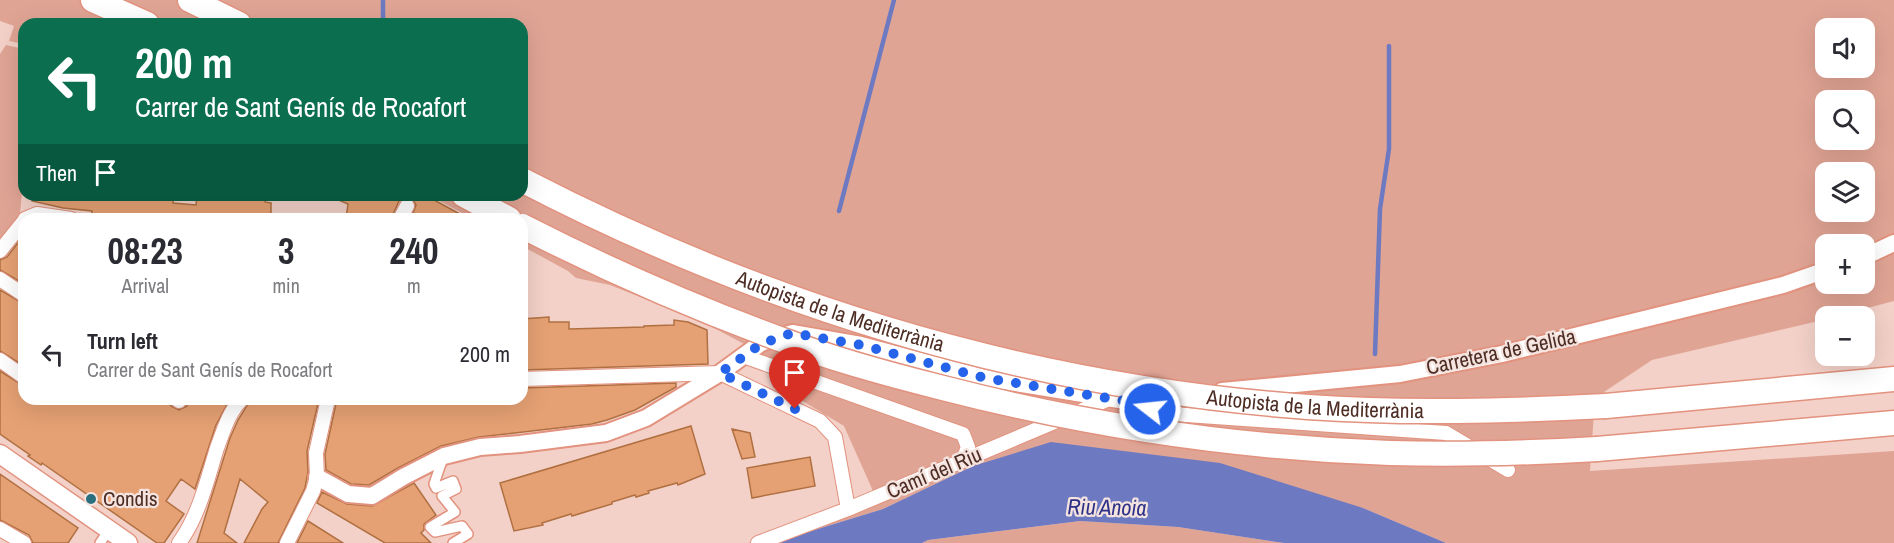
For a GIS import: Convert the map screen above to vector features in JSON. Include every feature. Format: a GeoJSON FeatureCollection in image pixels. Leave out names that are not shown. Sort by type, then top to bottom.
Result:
{"type":"FeatureCollection","features":[{"type":"Feature","properties":{"kind":"highway"},"geometry":{"type":"LineString","coordinates":[[93,0],[134,18]]}},
{"type":"Feature","properties":{"kind":"highway"},"geometry":{"type":"LineString","coordinates":[[190,0],[227,18]]}},
{"type":"Feature","properties":{"kind":"highway","name":"Autopista de la Mediterrània"},"geometry":{"type":"LineString","coordinates":[[528,183],[639,237],[798,301],[900,333],[1042,369],[1160,390],[1307,406],[1463,412],[1606,406],[1894,379]]}},
{"type":"Feature","properties":{"kind":"highway"},"geometry":{"type":"LineString","coordinates":[[475,201],[498,213]]}},
{"type":"Feature","properties":{"kind":"highway","name":"Autopista de la Mediterrània"},"geometry":{"type":"LineString","coordinates":[[528,229],[630,278],[789,343],[911,380],[1056,415],[1203,439],[1354,452],[1494,453],[1597,449],[1894,423]]}},
{"type":"Feature","properties":{"kind":"main road"},"geometry":{"type":"LineString","coordinates":[[0,454],[105,536],[128,543]]}},
{"type":"Feature","properties":{"kind":"street"},"geometry":{"type":"LineString","coordinates":[[403,213],[407,206]]}},
{"type":"Feature","properties":{"kind":"street"},"geometry":{"type":"LineString","coordinates":[[0,251],[18,228]]}},
{"type":"Feature","properties":{"kind":"street"},"geometry":{"type":"LineString","coordinates":[[1875,251],[1894,243]]}},
{"type":"Feature","properties":{"kind":"street","name":"Carretera de Gelida"},"geometry":{"type":"LineString","coordinates":[[1109,399],[1150,405],[1158,396],[1170,406],[1222,390],[1400,374],[1502,354],[1610,328],[1782,285],[1815,274]]}},
{"type":"Feature","properties":{"kind":"street"},"geometry":{"type":"LineString","coordinates":[[0,279],[18,291]]}},
{"type":"Feature","properties":{"kind":"street"},"geometry":{"type":"LineString","coordinates":[[317,477],[348,494],[372,496],[444,456],[480,447],[606,433],[646,418],[720,373],[761,344],[792,333],[861,345],[985,378],[1109,399]]}},
{"type":"Feature","properties":{"kind":"street"},"geometry":{"type":"LineString","coordinates":[[743,356],[963,434],[968,447],[963,460]]}},
{"type":"Feature","properties":{"kind":"street"},"geometry":{"type":"LineString","coordinates":[[0,360],[18,373]]}},
{"type":"Feature","properties":{"kind":"street"},"geometry":{"type":"LineString","coordinates":[[528,380],[720,373],[820,421],[835,437],[848,509]]}},
{"type":"Feature","properties":{"kind":"street","name":"Camí del Riu"},"geometry":{"type":"LineString","coordinates":[[758,543],[848,509],[1109,399]]}},
{"type":"Feature","properties":{"kind":"street"},"geometry":{"type":"LineString","coordinates":[[179,543],[187,532],[223,431],[236,405]]}},
{"type":"Feature","properties":{"kind":"street"},"geometry":{"type":"LineString","coordinates":[[287,543],[313,491],[317,477],[316,453],[327,405]]}},
{"type":"Feature","properties":{"kind":"street"},"geometry":{"type":"LineString","coordinates":[[1170,406],[1446,433],[1508,470]]}},
{"type":"Feature","properties":{"kind":"street"},"geometry":{"type":"LineString","coordinates":[[444,456],[434,484],[436,488],[453,481],[456,489],[442,496],[455,512],[430,527],[435,532],[462,526],[468,534],[453,543]]}},
{"type":"Feature","properties":{"kind":"street"},"geometry":{"type":"LineString","coordinates":[[0,529],[24,543]]}},
{"type":"Feature","properties":{"kind":"shaded area"},"geometry":{"type":"Polygon","coordinates":[[[0,0],[1894,0],[1894,301],[1875,306],[1815,306],[1815,322],[1652,360],[1595,398],[1590,471],[1894,451],[1894,543],[1446,543],[1363,508],[973,466],[883,509],[772,543],[748,543],[877,500],[844,426],[781,388],[757,351],[716,329],[663,306],[610,285],[576,278],[568,271],[528,249],[528,213],[462,213],[440,201],[528,201],[528,18],[18,18],[18,43],[9,41],[14,26],[0,21],[0,0]]]}},
{"type":"Feature","properties":{"kind":"shaded area"},"geometry":{"type":"Polygon","coordinates":[[[6,45],[18,48],[18,201],[21,201],[18,221],[0,240],[0,54],[6,45]]]}},
{"type":"Feature","properties":{"kind":"shaded area"},"geometry":{"type":"Polygon","coordinates":[[[1080,521],[1178,527],[1284,543],[922,543],[928,540],[1080,521]]]}},
{"type":"Feature","properties":{"kind":"water","name":"Riu Anoia"},"geometry":{"type":"Polygon","coordinates":[[[1051,442],[1220,463],[1363,508],[1446,543],[1284,543],[1178,527],[1080,521],[928,540],[922,543],[772,543],[883,509],[973,466],[1051,442]]]}},
{"type":"Feature","properties":{"kind":"building"},"geometry":{"type":"Polygon","coordinates":[[[32,201],[173,201],[173,203],[196,205],[196,201],[265,201],[271,203],[271,213],[92,213],[92,211],[63,208],[32,201]]]}},
{"type":"Feature","properties":{"kind":"building"},"geometry":{"type":"Polygon","coordinates":[[[341,201],[399,201],[394,213],[347,213],[348,204],[341,201]]]}},
{"type":"Feature","properties":{"kind":"building"},"geometry":{"type":"Polygon","coordinates":[[[414,201],[436,201],[458,213],[413,213],[416,205],[414,201]]]}},
{"type":"Feature","properties":{"kind":"building"},"geometry":{"type":"Polygon","coordinates":[[[18,243],[18,280],[0,270],[0,260],[7,257],[18,243]]]}},
{"type":"Feature","properties":{"kind":"building"},"geometry":{"type":"Polygon","coordinates":[[[0,290],[18,300],[18,362],[0,351],[0,290]]]}},
{"type":"Feature","properties":{"kind":"building"},"geometry":{"type":"Polygon","coordinates":[[[549,317],[549,322],[569,322],[569,329],[674,325],[674,320],[688,322],[707,330],[708,364],[528,370],[528,319],[549,317]]]}},
{"type":"Feature","properties":{"kind":"building"},"geometry":{"type":"Polygon","coordinates":[[[0,371],[18,382],[18,405],[170,405],[179,410],[187,405],[227,405],[216,425],[195,489],[181,479],[166,501],[184,514],[164,543],[157,543],[42,463],[41,465],[28,456],[30,455],[0,434],[0,371]]]}},
{"type":"Feature","properties":{"kind":"building"},"geometry":{"type":"Polygon","coordinates":[[[676,383],[676,387],[635,410],[607,420],[592,424],[479,437],[441,446],[369,485],[351,484],[326,470],[325,454],[336,405],[528,405],[528,388],[676,383]]]}},
{"type":"Feature","properties":{"kind":"building"},"geometry":{"type":"Polygon","coordinates":[[[247,405],[318,405],[307,451],[308,472],[305,488],[278,543],[244,543],[268,502],[240,479],[224,533],[237,543],[197,543],[230,438],[247,405]]]}},
{"type":"Feature","properties":{"kind":"building"},"geometry":{"type":"Polygon","coordinates":[[[691,426],[705,474],[678,485],[677,483],[648,491],[649,493],[636,497],[635,495],[612,502],[612,504],[542,523],[543,525],[514,531],[500,483],[691,426]]]}},
{"type":"Feature","properties":{"kind":"building"},"geometry":{"type":"Polygon","coordinates":[[[732,429],[750,433],[755,457],[742,459],[732,429]]]}},
{"type":"Feature","properties":{"kind":"building"},"geometry":{"type":"Polygon","coordinates":[[[810,457],[815,486],[752,498],[747,468],[810,457]]]}},
{"type":"Feature","properties":{"kind":"building"},"geometry":{"type":"Polygon","coordinates":[[[0,474],[78,528],[68,543],[33,543],[29,535],[0,520],[0,474]]]}},
{"type":"Feature","properties":{"kind":"building"},"geometry":{"type":"Polygon","coordinates":[[[414,483],[436,515],[424,524],[424,530],[421,533],[431,543],[385,543],[317,503],[322,492],[347,504],[372,506],[414,483]]]}},
{"type":"Feature","properties":{"kind":"building"},"geometry":{"type":"Polygon","coordinates":[[[308,521],[343,543],[297,543],[308,521]]]}},
{"type":"Feature","properties":{"kind":"waterway"},"geometry":{"type":"LineString","coordinates":[[383,0],[383,18]]}},
{"type":"Feature","properties":{"kind":"waterway"},"geometry":{"type":"LineString","coordinates":[[839,211],[894,0]]}},
{"type":"Feature","properties":{"kind":"waterway"},"geometry":{"type":"LineString","coordinates":[[1375,354],[1380,209],[1389,149],[1389,46]]}},
{"type":"Feature","properties":{"kind":"place","name":"Condis"},"geometry":{"type":"Point","coordinates":[91,499]}},
{"type":"Feature","properties":{"kind":"route"},"geometry":{"type":"LineString","coordinates":[[795,409],[720,373],[761,344],[792,333],[861,345],[985,378],[1150,405],[1150,409]]}}]}
